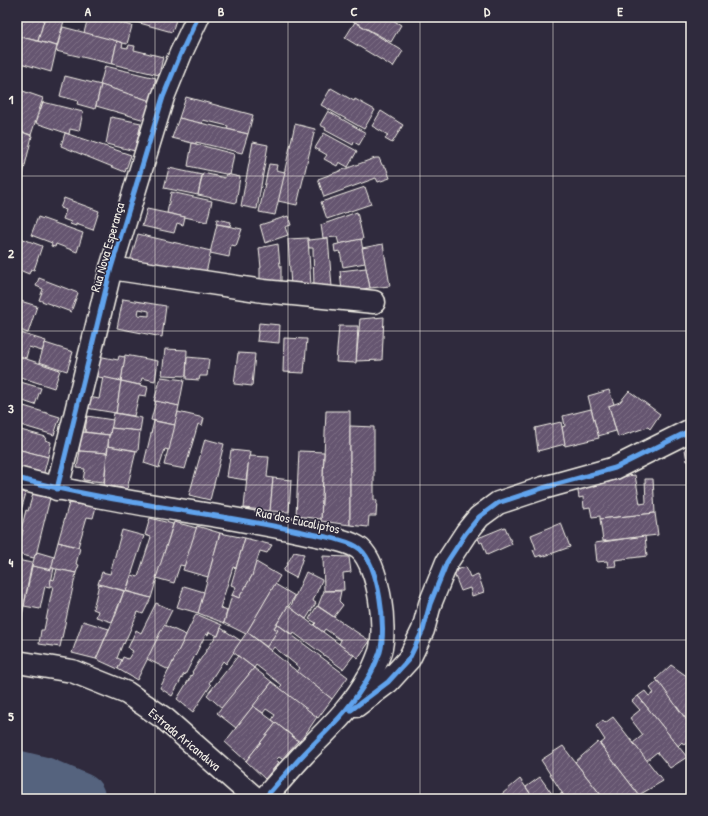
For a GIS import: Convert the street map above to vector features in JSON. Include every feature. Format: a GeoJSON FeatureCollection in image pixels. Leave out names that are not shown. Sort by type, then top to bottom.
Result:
{"type":"FeatureCollection","features":[{"type":"Feature","properties":{"kind":"street","name":"Rua Nova Esperança"},"geometry":{"type":"LineString","coordinates":[[57,489],[111,268],[163,97],[198,17]]}},
{"type":"Feature","properties":{"kind":"street"},"geometry":{"type":"LineString","coordinates":[[111,268],[263,291],[374,302]]}},
{"type":"Feature","properties":{"kind":"street"},"geometry":{"type":"LineString","coordinates":[[334,724],[388,682],[409,659],[423,630],[430,604],[448,562],[466,533],[479,517],[498,504],[543,488],[615,468],[691,430]]}},
{"type":"Feature","properties":{"kind":"street","name":"Rua dos Eucaliptos"},"geometry":{"type":"LineString","coordinates":[[17,478],[57,489],[265,524],[345,541],[360,549],[370,562],[378,586],[382,617],[380,650],[365,684],[357,696],[334,724],[302,756],[264,799]]}},
{"type":"Feature","properties":{"kind":"street","name":"Estrada Aricanduva"},"geometry":{"type":"LineString","coordinates":[[17,662],[72,671],[127,693],[165,719],[256,799]]}},
{"type":"Feature","properties":{"kind":"building"},"geometry":{"type":"Polygon","coordinates":[[[17,17],[45,17],[38,41],[17,36],[17,17]]]}},
{"type":"Feature","properties":{"kind":"building"},"geometry":{"type":"Polygon","coordinates":[[[45,17],[65,17],[57,46],[38,41],[45,17]]]}},
{"type":"Feature","properties":{"kind":"building"},"geometry":{"type":"Polygon","coordinates":[[[88,17],[98,17],[132,26],[127,44],[84,33],[88,17]]]}},
{"type":"Feature","properties":{"kind":"building"},"geometry":{"type":"Polygon","coordinates":[[[118,17],[177,17],[172,32],[118,17]]]}},
{"type":"Feature","properties":{"kind":"building"},"geometry":{"type":"Polygon","coordinates":[[[355,17],[388,17],[401,25],[391,42],[353,21],[355,17]]]}},
{"type":"Feature","properties":{"kind":"building"},"geometry":{"type":"Polygon","coordinates":[[[355,22],[403,51],[393,67],[345,38],[355,22]]]}},
{"type":"Feature","properties":{"kind":"building"},"geometry":{"type":"Polygon","coordinates":[[[63,27],[117,41],[112,64],[56,51],[63,27]]]}},
{"type":"Feature","properties":{"kind":"building"},"geometry":{"type":"Polygon","coordinates":[[[17,36],[57,46],[51,72],[17,62],[17,36]]]}},
{"type":"Feature","properties":{"kind":"building"},"geometry":{"type":"Polygon","coordinates":[[[117,41],[123,43],[122,47],[128,48],[129,45],[135,46],[134,50],[163,57],[159,75],[112,64],[117,41]]]}},
{"type":"Feature","properties":{"kind":"building"},"geometry":{"type":"Polygon","coordinates":[[[105,66],[156,78],[151,101],[100,85],[105,66]]]}},
{"type":"Feature","properties":{"kind":"building"},"geometry":{"type":"Polygon","coordinates":[[[65,76],[101,85],[95,109],[77,104],[78,101],[60,96],[65,76]]]}},
{"type":"Feature","properties":{"kind":"building"},"geometry":{"type":"Polygon","coordinates":[[[101,85],[151,101],[145,120],[96,106],[101,85]]]}},
{"type":"Feature","properties":{"kind":"building"},"geometry":{"type":"Polygon","coordinates":[[[331,88],[354,101],[355,99],[375,110],[364,129],[321,105],[331,88]]]}},
{"type":"Feature","properties":{"kind":"building"},"geometry":{"type":"Polygon","coordinates":[[[17,89],[43,98],[31,135],[19,131],[21,124],[17,122],[17,89]]]}},
{"type":"Feature","properties":{"kind":"building"},"geometry":{"type":"Polygon","coordinates":[[[186,97],[253,115],[248,134],[227,129],[228,126],[203,120],[202,124],[179,118],[186,97]]]}},
{"type":"Feature","properties":{"kind":"building"},"geometry":{"type":"Polygon","coordinates":[[[43,102],[83,112],[79,131],[70,129],[69,134],[36,123],[43,102]]]}},
{"type":"Feature","properties":{"kind":"building"},"geometry":{"type":"Polygon","coordinates":[[[328,111],[366,133],[359,145],[354,142],[353,145],[325,130],[326,128],[320,125],[328,111]]]}},
{"type":"Feature","properties":{"kind":"building"},"geometry":{"type":"Polygon","coordinates":[[[381,111],[403,125],[392,143],[385,139],[388,135],[372,126],[381,111]]]}},
{"type":"Feature","properties":{"kind":"building"},"geometry":{"type":"Polygon","coordinates":[[[111,117],[141,123],[135,151],[106,144],[111,117]]]}},
{"type":"Feature","properties":{"kind":"building"},"geometry":{"type":"Polygon","coordinates":[[[179,118],[248,134],[242,153],[172,138],[179,118]]]}},
{"type":"Feature","properties":{"kind":"building"},"geometry":{"type":"Polygon","coordinates":[[[295,124],[315,129],[297,205],[278,201],[295,124]]]}},
{"type":"Feature","properties":{"kind":"building"},"geometry":{"type":"Polygon","coordinates":[[[17,130],[32,136],[24,170],[17,167],[17,130]]]}},
{"type":"Feature","properties":{"kind":"building"},"geometry":{"type":"Polygon","coordinates":[[[65,133],[131,155],[125,172],[61,146],[65,133]]]}},
{"type":"Feature","properties":{"kind":"building"},"geometry":{"type":"Polygon","coordinates":[[[324,133],[357,151],[348,167],[339,162],[337,166],[324,159],[327,155],[315,148],[324,133]]]}},
{"type":"Feature","properties":{"kind":"building"},"geometry":{"type":"Polygon","coordinates":[[[253,142],[268,145],[257,209],[241,206],[253,142]]]}},
{"type":"Feature","properties":{"kind":"building"},"geometry":{"type":"Polygon","coordinates":[[[192,143],[234,154],[230,175],[188,166],[192,143]]]}},
{"type":"Feature","properties":{"kind":"building"},"geometry":{"type":"Polygon","coordinates":[[[375,158],[379,158],[382,165],[386,167],[390,178],[378,182],[376,178],[324,197],[318,179],[375,158]]]}},
{"type":"Feature","properties":{"kind":"building"},"geometry":{"type":"Polygon","coordinates":[[[269,164],[277,165],[276,170],[285,172],[275,215],[259,212],[269,164]]]}},
{"type":"Feature","properties":{"kind":"building"},"geometry":{"type":"Polygon","coordinates":[[[17,167],[24,170],[20,205],[17,204],[17,167]]]}},
{"type":"Feature","properties":{"kind":"building"},"geometry":{"type":"Polygon","coordinates":[[[169,168],[202,175],[198,195],[164,188],[169,168]]]}},
{"type":"Feature","properties":{"kind":"building"},"geometry":{"type":"Polygon","coordinates":[[[203,173],[225,178],[226,174],[240,177],[236,203],[198,195],[203,173]]]}},
{"type":"Feature","properties":{"kind":"building"},"geometry":{"type":"Polygon","coordinates":[[[365,187],[371,204],[327,219],[321,202],[365,187]]]}},
{"type":"Feature","properties":{"kind":"building"},"geometry":{"type":"Polygon","coordinates":[[[171,192],[212,201],[207,222],[167,213],[171,192]]]}},
{"type":"Feature","properties":{"kind":"building"},"geometry":{"type":"Polygon","coordinates":[[[64,198],[99,211],[93,230],[76,224],[76,226],[70,224],[71,222],[63,219],[66,210],[60,208],[64,198]]]}},
{"type":"Feature","properties":{"kind":"building"},"geometry":{"type":"Polygon","coordinates":[[[17,204],[20,205],[17,224],[17,204]]]}},
{"type":"Feature","properties":{"kind":"building"},"geometry":{"type":"Polygon","coordinates":[[[147,209],[185,217],[183,225],[177,223],[174,233],[142,226],[147,209]]]}},
{"type":"Feature","properties":{"kind":"building"},"geometry":{"type":"Polygon","coordinates":[[[357,212],[363,239],[339,244],[337,237],[323,238],[321,225],[357,212]]]}},
{"type":"Feature","properties":{"kind":"building"},"geometry":{"type":"Polygon","coordinates":[[[288,216],[291,225],[285,227],[288,235],[265,243],[260,225],[288,216]]]}},
{"type":"Feature","properties":{"kind":"building"},"geometry":{"type":"Polygon","coordinates":[[[38,217],[83,233],[77,252],[56,244],[55,247],[51,246],[52,243],[31,235],[38,217]]]}},
{"type":"Feature","properties":{"kind":"building"},"geometry":{"type":"Polygon","coordinates":[[[217,219],[231,222],[230,226],[216,224],[217,219]]]}},
{"type":"Feature","properties":{"kind":"building"},"geometry":{"type":"Polygon","coordinates":[[[217,224],[242,229],[236,246],[231,245],[229,257],[210,253],[217,224]]]}},
{"type":"Feature","properties":{"kind":"building"},"geometry":{"type":"Polygon","coordinates":[[[138,234],[211,251],[205,277],[130,261],[138,234]]]}},
{"type":"Feature","properties":{"kind":"building"},"geometry":{"type":"Polygon","coordinates":[[[18,237],[42,246],[34,270],[31,269],[29,274],[17,269],[18,237]]]}},
{"type":"Feature","properties":{"kind":"building"},"geometry":{"type":"Polygon","coordinates":[[[308,238],[311,286],[291,287],[288,239],[308,238]]]}},
{"type":"Feature","properties":{"kind":"building"},"geometry":{"type":"Polygon","coordinates":[[[328,238],[332,287],[314,287],[313,248],[309,248],[308,240],[328,238]]]}},
{"type":"Feature","properties":{"kind":"building"},"geometry":{"type":"Polygon","coordinates":[[[361,239],[365,263],[343,267],[340,251],[335,252],[334,245],[361,239]]]}},
{"type":"Feature","properties":{"kind":"building"},"geometry":{"type":"Polygon","coordinates":[[[278,244],[281,266],[281,284],[260,285],[261,268],[259,248],[278,244]]]}},
{"type":"Feature","properties":{"kind":"building"},"geometry":{"type":"Polygon","coordinates":[[[383,244],[390,286],[370,288],[362,248],[383,244]]]}},
{"type":"Feature","properties":{"kind":"building"},"geometry":{"type":"Polygon","coordinates":[[[366,268],[370,288],[342,292],[340,271],[366,268]]]}},
{"type":"Feature","properties":{"kind":"building"},"geometry":{"type":"Polygon","coordinates":[[[39,278],[78,293],[71,312],[39,300],[43,289],[36,286],[39,278]]]}},
{"type":"Feature","properties":{"kind":"building"},"geometry":{"type":"Polygon","coordinates":[[[123,299],[166,306],[162,337],[117,328],[123,299]],[[139,309],[138,315],[149,316],[149,311],[139,309]]]}},
{"type":"Feature","properties":{"kind":"building"},"geometry":{"type":"Polygon","coordinates":[[[17,300],[37,306],[28,333],[17,329],[17,300]]]}},
{"type":"Feature","properties":{"kind":"building"},"geometry":{"type":"Polygon","coordinates":[[[384,317],[382,360],[356,361],[360,319],[384,317]]]}},
{"type":"Feature","properties":{"kind":"building"},"geometry":{"type":"Polygon","coordinates":[[[259,323],[280,325],[279,343],[257,341],[259,323]]]}},
{"type":"Feature","properties":{"kind":"building"},"geometry":{"type":"Polygon","coordinates":[[[339,326],[358,326],[356,363],[336,362],[339,326]]]}},
{"type":"Feature","properties":{"kind":"building"},"geometry":{"type":"Polygon","coordinates":[[[17,332],[46,341],[42,351],[29,347],[26,358],[17,355],[17,332]]]}},
{"type":"Feature","properties":{"kind":"building"},"geometry":{"type":"Polygon","coordinates":[[[284,338],[307,339],[304,373],[283,372],[284,338]]]}},
{"type":"Feature","properties":{"kind":"building"},"geometry":{"type":"Polygon","coordinates":[[[45,343],[73,352],[67,371],[39,362],[45,343]]]}},
{"type":"Feature","properties":{"kind":"building"},"geometry":{"type":"Polygon","coordinates":[[[165,349],[187,350],[186,376],[162,375],[165,349]]]}},
{"type":"Feature","properties":{"kind":"building"},"geometry":{"type":"Polygon","coordinates":[[[238,353],[255,354],[252,386],[234,384],[238,353]]]}},
{"type":"Feature","properties":{"kind":"building"},"geometry":{"type":"Polygon","coordinates":[[[125,355],[158,361],[155,381],[142,378],[140,385],[121,381],[125,355]]]}},
{"type":"Feature","properties":{"kind":"building"},"geometry":{"type":"Polygon","coordinates":[[[17,356],[60,370],[54,388],[17,376],[17,356]]]}},
{"type":"Feature","properties":{"kind":"building"},"geometry":{"type":"Polygon","coordinates":[[[98,356],[118,360],[119,356],[125,357],[121,381],[93,376],[98,356]]]}},
{"type":"Feature","properties":{"kind":"building"},"geometry":{"type":"Polygon","coordinates":[[[187,357],[209,359],[207,376],[200,376],[199,380],[186,379],[187,357]]]}},
{"type":"Feature","properties":{"kind":"building"},"geometry":{"type":"Polygon","coordinates":[[[103,377],[121,381],[116,413],[86,408],[89,397],[99,399],[103,377]]]}},
{"type":"Feature","properties":{"kind":"building"},"geometry":{"type":"Polygon","coordinates":[[[161,377],[184,380],[179,406],[154,401],[161,377]]]}},
{"type":"Feature","properties":{"kind":"building"},"geometry":{"type":"Polygon","coordinates":[[[17,381],[41,388],[35,405],[17,399],[17,381]]]}},
{"type":"Feature","properties":{"kind":"building"},"geometry":{"type":"Polygon","coordinates":[[[121,381],[148,387],[146,396],[139,395],[134,416],[116,413],[121,381]]]}},
{"type":"Feature","properties":{"kind":"building"},"geometry":{"type":"Polygon","coordinates":[[[609,390],[614,404],[609,406],[616,431],[598,436],[588,396],[609,390]]]}},
{"type":"Feature","properties":{"kind":"building"},"geometry":{"type":"Polygon","coordinates":[[[629,391],[660,414],[650,429],[648,427],[618,437],[609,406],[620,402],[629,391]]]}},
{"type":"Feature","properties":{"kind":"building"},"geometry":{"type":"Polygon","coordinates":[[[156,401],[179,406],[175,425],[151,420],[156,401]]]}},
{"type":"Feature","properties":{"kind":"building"},"geometry":{"type":"Polygon","coordinates":[[[17,404],[60,417],[54,435],[17,424],[17,404]]]}},
{"type":"Feature","properties":{"kind":"building"},"geometry":{"type":"Polygon","coordinates":[[[591,409],[599,438],[565,446],[562,427],[565,426],[563,416],[591,409]]]}},
{"type":"Feature","properties":{"kind":"building"},"geometry":{"type":"Polygon","coordinates":[[[326,411],[350,411],[350,525],[321,521],[326,411]]]}},
{"type":"Feature","properties":{"kind":"building"},"geometry":{"type":"Polygon","coordinates":[[[178,412],[204,418],[202,426],[198,424],[185,469],[164,465],[178,412]]]}},
{"type":"Feature","properties":{"kind":"building"},"geometry":{"type":"Polygon","coordinates":[[[114,413],[142,418],[140,431],[111,428],[114,413]]]}},
{"type":"Feature","properties":{"kind":"building"},"geometry":{"type":"Polygon","coordinates":[[[87,416],[113,420],[110,435],[85,432],[87,416]]]}},
{"type":"Feature","properties":{"kind":"building"},"geometry":{"type":"Polygon","coordinates":[[[154,421],[175,425],[169,450],[165,449],[159,468],[144,463],[154,421]]]}},
{"type":"Feature","properties":{"kind":"building"},"geometry":{"type":"Polygon","coordinates":[[[561,422],[565,444],[538,451],[535,428],[561,422]]]}},
{"type":"Feature","properties":{"kind":"building"},"geometry":{"type":"Polygon","coordinates":[[[350,426],[374,427],[374,500],[377,500],[376,516],[369,516],[368,527],[350,525],[350,426]]]}},
{"type":"Feature","properties":{"kind":"building"},"geometry":{"type":"Polygon","coordinates":[[[111,428],[140,431],[138,451],[108,446],[111,428]]]}},
{"type":"Feature","properties":{"kind":"building"},"geometry":{"type":"Polygon","coordinates":[[[17,429],[46,437],[45,440],[51,442],[48,457],[17,449],[17,429]]]}},
{"type":"Feature","properties":{"kind":"building"},"geometry":{"type":"Polygon","coordinates":[[[82,432],[109,435],[107,453],[79,451],[82,432]]]}},
{"type":"Feature","properties":{"kind":"building"},"geometry":{"type":"Polygon","coordinates":[[[205,439],[224,444],[210,500],[189,495],[205,439]]]}},
{"type":"Feature","properties":{"kind":"building"},"geometry":{"type":"Polygon","coordinates":[[[108,446],[136,451],[127,489],[104,485],[108,446]]]}},
{"type":"Feature","properties":{"kind":"building"},"geometry":{"type":"Polygon","coordinates":[[[691,447],[691,461],[687,461],[685,449],[691,447]]]}},
{"type":"Feature","properties":{"kind":"building"},"geometry":{"type":"Polygon","coordinates":[[[17,449],[48,457],[43,476],[17,469],[17,449]]]}},
{"type":"Feature","properties":{"kind":"building"},"geometry":{"type":"Polygon","coordinates":[[[231,450],[250,452],[246,480],[227,477],[231,450]]]}},
{"type":"Feature","properties":{"kind":"building"},"geometry":{"type":"Polygon","coordinates":[[[80,451],[107,453],[104,482],[83,480],[85,469],[77,468],[80,451]]]}},
{"type":"Feature","properties":{"kind":"building"},"geometry":{"type":"Polygon","coordinates":[[[299,451],[324,452],[321,519],[296,516],[299,451]]]}},
{"type":"Feature","properties":{"kind":"building"},"geometry":{"type":"Polygon","coordinates":[[[249,456],[269,457],[267,477],[273,478],[270,511],[244,508],[249,456]]]}},
{"type":"Feature","properties":{"kind":"building"},"geometry":{"type":"Polygon","coordinates":[[[635,475],[640,504],[646,503],[645,479],[653,479],[655,513],[600,519],[600,516],[592,517],[590,507],[584,508],[583,497],[579,498],[577,485],[596,480],[635,475]]]}},
{"type":"Feature","properties":{"kind":"building"},"geometry":{"type":"Polygon","coordinates":[[[273,478],[291,480],[289,512],[270,511],[273,478]]]}},
{"type":"Feature","properties":{"kind":"building"},"geometry":{"type":"Polygon","coordinates":[[[17,491],[26,493],[17,524],[17,491]]]}},
{"type":"Feature","properties":{"kind":"building"},"geometry":{"type":"Polygon","coordinates":[[[33,494],[50,498],[34,558],[18,554],[23,530],[21,530],[26,510],[28,511],[33,494]]]}},
{"type":"Feature","properties":{"kind":"building"},"geometry":{"type":"Polygon","coordinates":[[[69,503],[96,507],[93,518],[87,517],[78,547],[58,542],[69,503]]]}},
{"type":"Feature","properties":{"kind":"building"},"geometry":{"type":"Polygon","coordinates":[[[655,513],[658,535],[603,541],[600,519],[655,513]]]}},
{"type":"Feature","properties":{"kind":"building"},"geometry":{"type":"Polygon","coordinates":[[[150,518],[173,524],[151,598],[126,591],[132,575],[138,577],[151,537],[145,535],[150,518]]]}},
{"type":"Feature","properties":{"kind":"building"},"geometry":{"type":"Polygon","coordinates":[[[174,522],[197,528],[185,566],[180,565],[174,583],[156,578],[174,522]]]}},
{"type":"Feature","properties":{"kind":"building"},"geometry":{"type":"Polygon","coordinates":[[[561,523],[570,547],[542,557],[541,555],[536,557],[533,550],[536,549],[531,535],[561,523]]]}},
{"type":"Feature","properties":{"kind":"building"},"geometry":{"type":"Polygon","coordinates":[[[197,526],[220,533],[208,577],[183,570],[197,526]]]}},
{"type":"Feature","properties":{"kind":"building"},"geometry":{"type":"Polygon","coordinates":[[[505,527],[512,544],[487,555],[482,542],[480,543],[478,538],[505,527]]]}},
{"type":"Feature","properties":{"kind":"building"},"geometry":{"type":"Polygon","coordinates":[[[122,530],[144,536],[126,591],[98,584],[102,572],[110,574],[122,530]]]}},
{"type":"Feature","properties":{"kind":"building"},"geometry":{"type":"Polygon","coordinates":[[[220,533],[245,538],[236,568],[233,567],[220,608],[227,611],[224,623],[198,613],[220,533]]]}},
{"type":"Feature","properties":{"kind":"building"},"geometry":{"type":"Polygon","coordinates":[[[645,536],[647,556],[615,560],[616,566],[608,567],[607,561],[597,562],[595,543],[645,536]]]}},
{"type":"Feature","properties":{"kind":"building"},"geometry":{"type":"Polygon","coordinates":[[[245,538],[272,545],[267,553],[260,551],[252,576],[239,598],[232,595],[236,587],[231,585],[245,538]]]}},
{"type":"Feature","properties":{"kind":"building"},"geometry":{"type":"Polygon","coordinates":[[[58,542],[80,548],[76,564],[79,565],[76,573],[51,568],[58,542]]]}},
{"type":"Feature","properties":{"kind":"building"},"geometry":{"type":"Polygon","coordinates":[[[37,552],[54,557],[51,570],[32,566],[37,552]]]}},
{"type":"Feature","properties":{"kind":"building"},"geometry":{"type":"Polygon","coordinates":[[[294,552],[304,554],[296,578],[283,571],[294,552]]]}},
{"type":"Feature","properties":{"kind":"building"},"geometry":{"type":"Polygon","coordinates":[[[323,556],[349,557],[351,572],[343,573],[344,590],[324,591],[323,556]]]}},
{"type":"Feature","properties":{"kind":"building"},"geometry":{"type":"Polygon","coordinates":[[[17,560],[32,563],[21,621],[17,620],[17,560]]]}},
{"type":"Feature","properties":{"kind":"building"},"geometry":{"type":"Polygon","coordinates":[[[256,562],[280,576],[246,634],[224,623],[232,595],[239,598],[252,576],[256,562]]]}},
{"type":"Feature","properties":{"kind":"building"},"geometry":{"type":"Polygon","coordinates":[[[32,566],[51,570],[51,568],[54,568],[50,587],[45,586],[40,609],[24,606],[32,566]]]}},
{"type":"Feature","properties":{"kind":"building"},"geometry":{"type":"Polygon","coordinates":[[[466,567],[470,577],[478,574],[484,592],[472,596],[470,588],[461,591],[453,571],[466,567]]]}},
{"type":"Feature","properties":{"kind":"building"},"geometry":{"type":"Polygon","coordinates":[[[57,569],[76,573],[60,647],[39,644],[41,630],[44,630],[53,586],[50,586],[51,579],[54,580],[57,569]]]}},
{"type":"Feature","properties":{"kind":"building"},"geometry":{"type":"Polygon","coordinates":[[[306,572],[322,580],[313,601],[316,603],[306,619],[290,608],[306,572]]]}},
{"type":"Feature","properties":{"kind":"building"},"geometry":{"type":"Polygon","coordinates":[[[99,584],[124,591],[112,622],[96,617],[98,611],[93,609],[99,584]]]}},
{"type":"Feature","properties":{"kind":"building"},"geometry":{"type":"Polygon","coordinates":[[[275,584],[295,596],[274,628],[278,630],[267,647],[247,632],[275,584]]]}},
{"type":"Feature","properties":{"kind":"building"},"geometry":{"type":"Polygon","coordinates":[[[184,586],[204,592],[198,613],[177,607],[184,586]]]}},
{"type":"Feature","properties":{"kind":"building"},"geometry":{"type":"Polygon","coordinates":[[[124,591],[151,598],[143,614],[138,612],[124,644],[123,643],[117,658],[122,660],[118,669],[96,659],[116,614],[124,591]]]}},
{"type":"Feature","properties":{"kind":"building"},"geometry":{"type":"Polygon","coordinates":[[[324,591],[341,591],[339,601],[343,605],[334,617],[318,606],[324,591]]]}},
{"type":"Feature","properties":{"kind":"building"},"geometry":{"type":"Polygon","coordinates":[[[156,603],[172,610],[137,680],[118,669],[123,657],[128,659],[133,651],[128,648],[136,630],[141,633],[156,603]]]}},
{"type":"Feature","properties":{"kind":"building"},"geometry":{"type":"Polygon","coordinates":[[[288,606],[354,655],[343,669],[294,633],[293,635],[277,624],[288,606]]]}},
{"type":"Feature","properties":{"kind":"building"},"geometry":{"type":"Polygon","coordinates":[[[317,606],[370,641],[358,658],[339,644],[341,640],[325,629],[323,632],[314,625],[316,623],[309,619],[317,606]]]}},
{"type":"Feature","properties":{"kind":"building"},"geometry":{"type":"Polygon","coordinates":[[[196,614],[222,625],[218,636],[209,632],[208,635],[206,634],[185,675],[184,674],[172,696],[160,688],[196,614]]]}},
{"type":"Feature","properties":{"kind":"building"},"geometry":{"type":"Polygon","coordinates":[[[83,621],[109,629],[96,659],[72,653],[83,621]]]}},
{"type":"Feature","properties":{"kind":"building"},"geometry":{"type":"Polygon","coordinates":[[[277,624],[348,677],[332,699],[297,672],[300,668],[274,647],[271,651],[266,648],[278,630],[274,628],[277,624]]]}},
{"type":"Feature","properties":{"kind":"building"},"geometry":{"type":"Polygon","coordinates":[[[164,625],[186,635],[169,670],[147,659],[164,625]]]}},
{"type":"Feature","properties":{"kind":"building"},"geometry":{"type":"Polygon","coordinates":[[[221,628],[241,641],[226,664],[223,661],[209,683],[211,685],[193,712],[177,699],[193,673],[192,672],[216,636],[218,636],[221,628]]]}},
{"type":"Feature","properties":{"kind":"building"},"geometry":{"type":"Polygon","coordinates":[[[247,632],[332,699],[318,718],[279,688],[282,685],[256,665],[254,668],[233,652],[247,632]]]}},
{"type":"Feature","properties":{"kind":"building"},"geometry":{"type":"Polygon","coordinates":[[[238,656],[254,668],[222,708],[207,695],[238,656]]]}},
{"type":"Feature","properties":{"kind":"building"},"geometry":{"type":"Polygon","coordinates":[[[671,665],[691,679],[691,726],[656,679],[671,665]]]}},
{"type":"Feature","properties":{"kind":"building"},"geometry":{"type":"Polygon","coordinates":[[[254,668],[272,682],[236,728],[217,713],[254,668]]]}},
{"type":"Feature","properties":{"kind":"building"},"geometry":{"type":"Polygon","coordinates":[[[658,681],[691,726],[691,735],[689,737],[691,739],[684,745],[682,742],[678,746],[638,696],[645,691],[649,696],[654,693],[650,688],[658,681]]]}},
{"type":"Feature","properties":{"kind":"building"},"geometry":{"type":"Polygon","coordinates":[[[272,682],[317,717],[300,742],[272,720],[275,715],[266,709],[263,713],[253,706],[272,682]]]}},
{"type":"Feature","properties":{"kind":"building"},"geometry":{"type":"Polygon","coordinates":[[[638,696],[687,757],[670,768],[657,752],[646,761],[633,743],[643,735],[630,718],[640,710],[632,701],[638,696]]]}},
{"type":"Feature","properties":{"kind":"building"},"geometry":{"type":"Polygon","coordinates":[[[253,706],[276,723],[246,761],[225,742],[253,706]]]}},
{"type":"Feature","properties":{"kind":"building"},"geometry":{"type":"Polygon","coordinates":[[[613,717],[663,781],[639,795],[600,744],[605,740],[596,726],[603,720],[605,723],[613,717]]]}},
{"type":"Feature","properties":{"kind":"building"},"geometry":{"type":"Polygon","coordinates":[[[276,723],[298,741],[282,759],[279,757],[276,760],[279,762],[265,779],[246,761],[276,723]]]}},
{"type":"Feature","properties":{"kind":"building"},"geometry":{"type":"Polygon","coordinates":[[[598,742],[639,795],[633,799],[604,799],[575,762],[598,742]]]}},
{"type":"Feature","properties":{"kind":"building"},"geometry":{"type":"Polygon","coordinates":[[[563,746],[604,799],[566,799],[541,760],[563,746]]]}},
{"type":"Feature","properties":{"kind":"building"},"geometry":{"type":"Polygon","coordinates":[[[540,777],[555,798],[562,793],[566,799],[534,799],[526,787],[540,777]]]}},
{"type":"Feature","properties":{"kind":"building"},"geometry":{"type":"Polygon","coordinates":[[[520,779],[534,799],[496,799],[520,779]]]}},
{"type":"Feature","properties":{"kind":"waterway"},"geometry":{"type":"LineString","coordinates":[[17,777],[42,783],[79,799]]}},
{"type":"Feature","properties":{"kind":"cycle path"},"geometry":{"type":"LineString","coordinates":[[57,489],[111,268],[163,97],[198,17]]}},
{"type":"Feature","properties":{"kind":"cycle path"},"geometry":{"type":"LineString","coordinates":[[351,710],[388,682],[409,659],[423,630],[430,604],[447,562],[466,533],[479,517],[498,503],[543,488],[615,468],[691,430]]}},
{"type":"Feature","properties":{"kind":"cycle path"},"geometry":{"type":"LineString","coordinates":[[17,478],[87,494],[263,524],[330,538],[355,546],[367,557],[377,583],[382,613],[382,641],[375,665],[362,689],[346,709],[264,799]]}}]}
